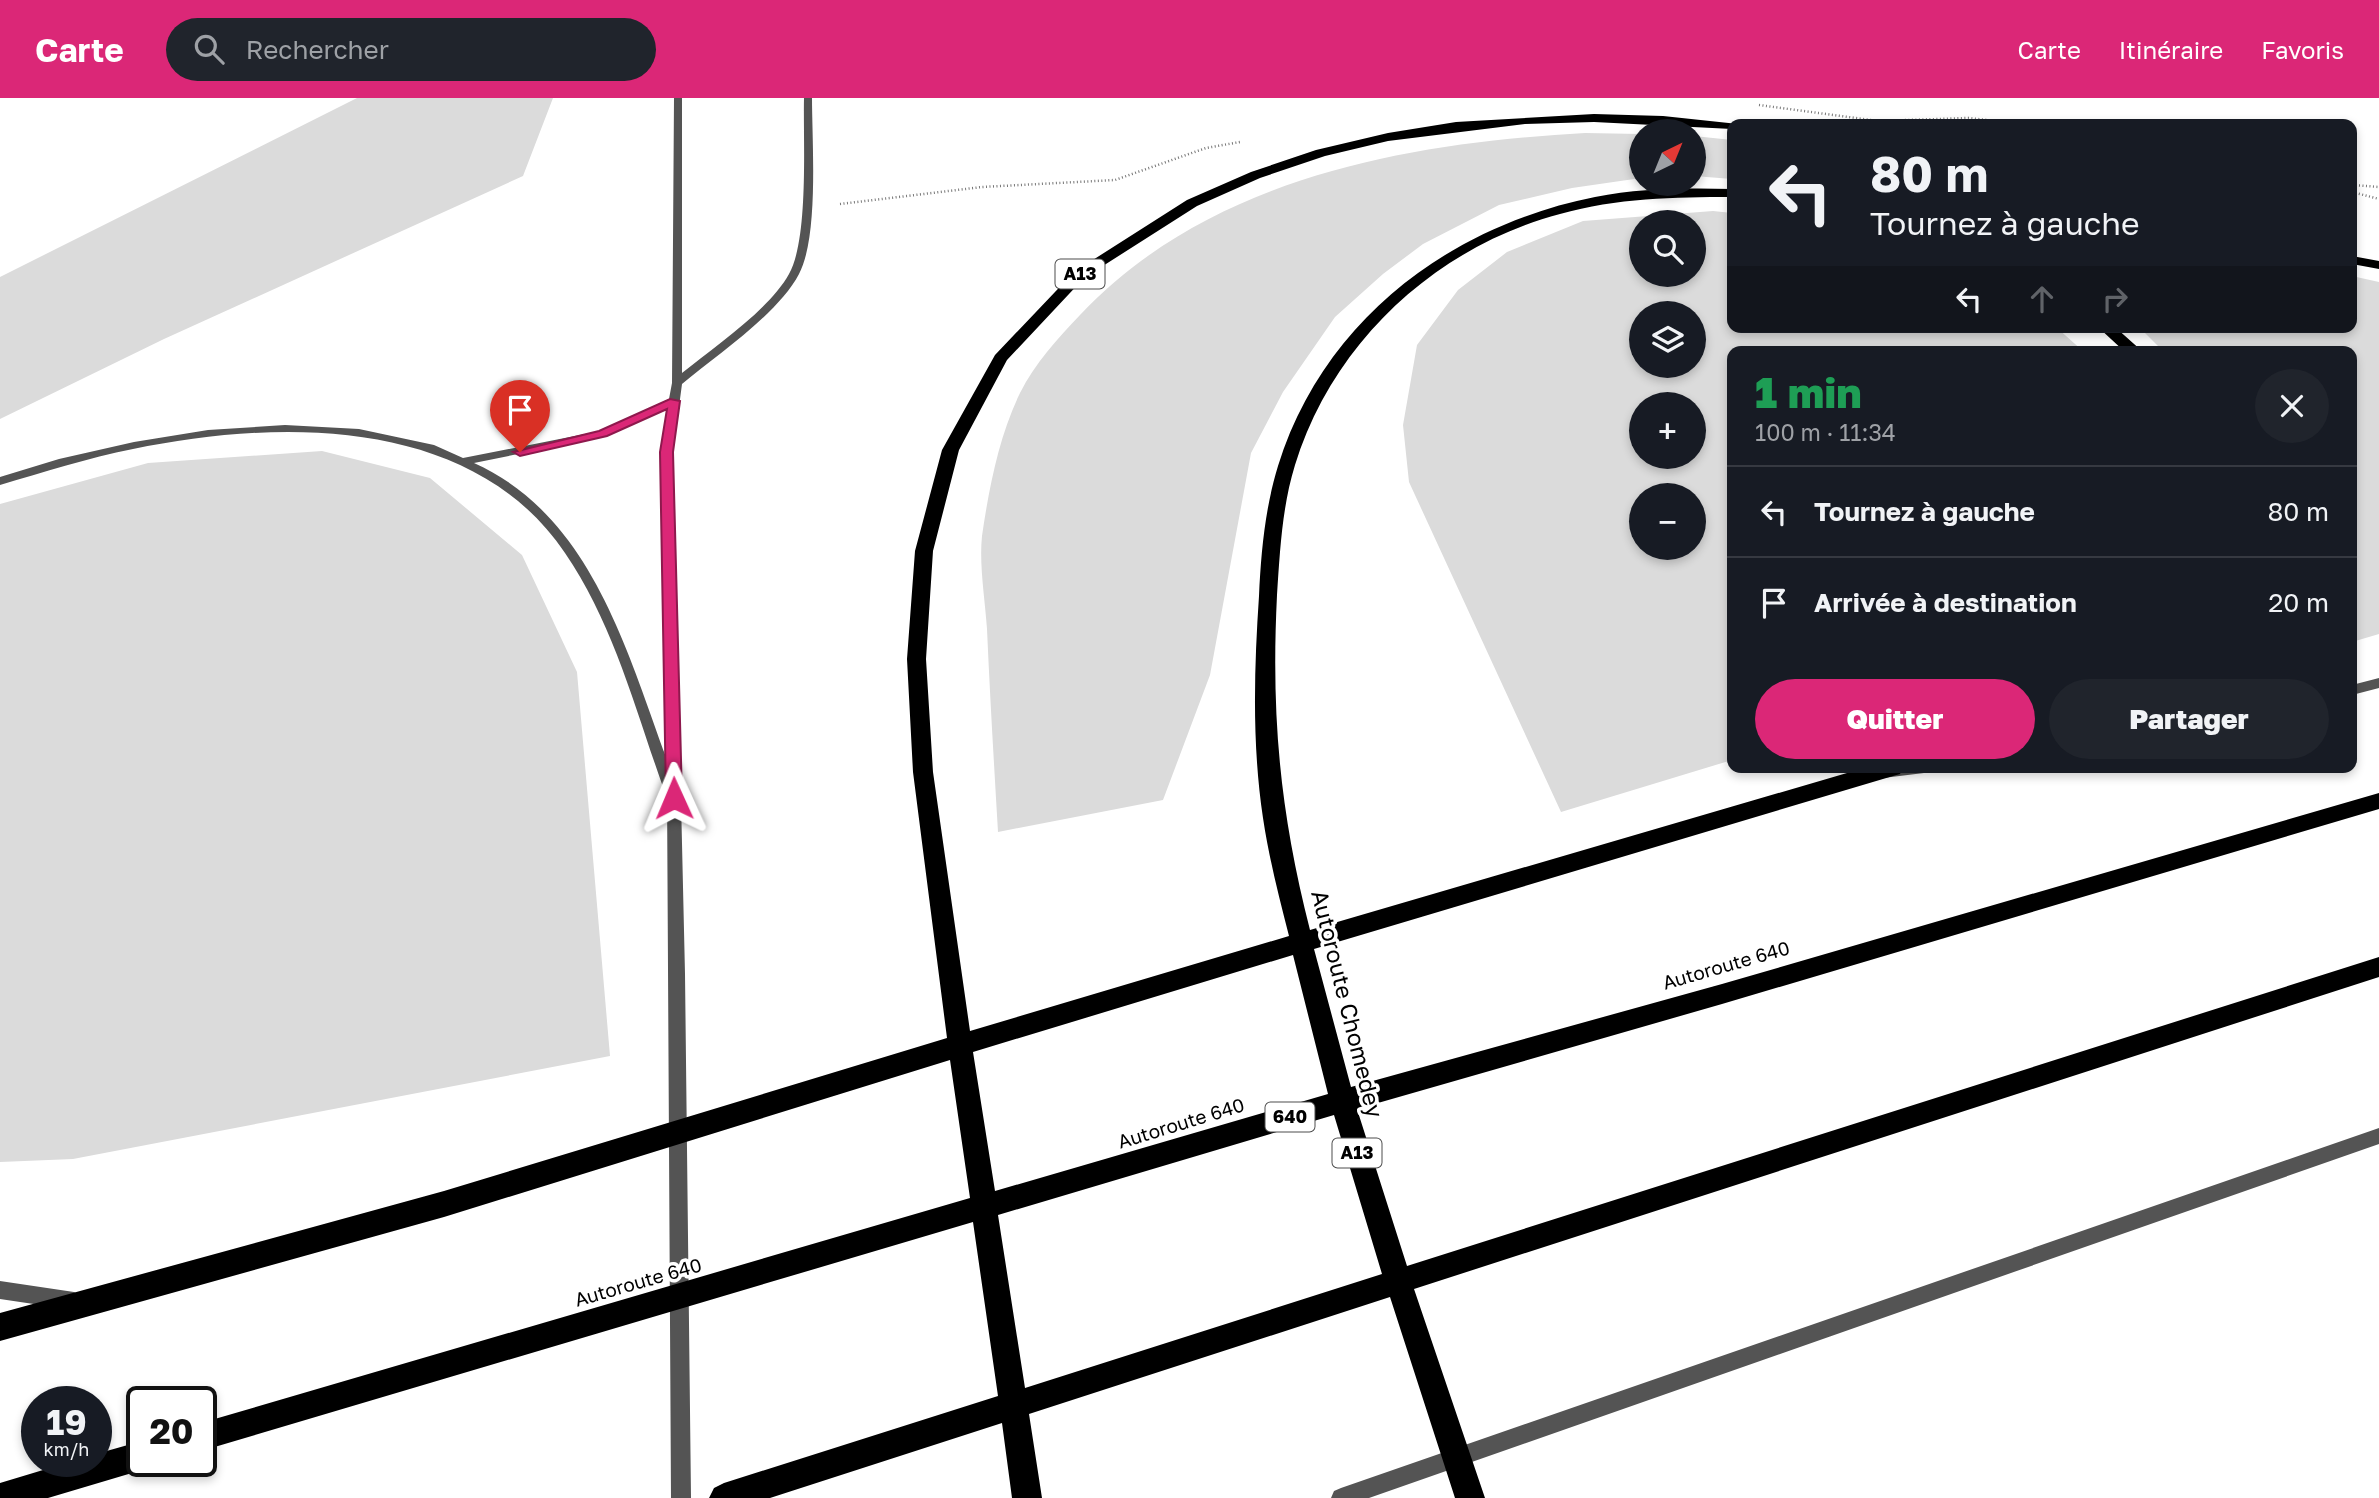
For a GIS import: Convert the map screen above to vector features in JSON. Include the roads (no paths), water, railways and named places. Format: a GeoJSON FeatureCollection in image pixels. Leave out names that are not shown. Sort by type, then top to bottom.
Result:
{"type":"FeatureCollection","features":[{"type":"Feature","properties":{"kind":"highway","name":"A13"},"geometry":{"type":"LineString","coordinates":[[1027,1498],[926,826],[917,700],[919,590],[926,536],[948,449],[965,415],[1006,349],[1049,300],[1106,255],[1195,202],[1272,168],[1372,140],[1526,119],[1632,118],[1727,125]]}},
{"type":"Feature","properties":{"kind":"highway","name":"Autoroute Chomedey"},"geometry":{"type":"LineString","coordinates":[[1471,1498],[1369,1193],[1338,1086],[1287,882],[1271,801],[1266,635],[1270,564],[1278,505],[1286,465],[1303,422],[1319,387],[1341,355],[1378,312],[1411,283],[1457,250],[1496,230],[1546,211],[1602,200],[1668,192],[1727,193]]}},
{"type":"Feature","properties":{"kind":"highway"},"geometry":{"type":"LineString","coordinates":[[2357,261],[2379,265]]}},
{"type":"Feature","properties":{"kind":"highway"},"geometry":{"type":"LineString","coordinates":[[2112,333],[2128,346]]}},
{"type":"Feature","properties":{"kind":"highway"},"geometry":{"type":"LineString","coordinates":[[0,1327],[444,1204],[1144,989],[1876,773]]}},
{"type":"Feature","properties":{"kind":"highway","name":"Autoroute 640"},"geometry":{"type":"LineString","coordinates":[[217,1432],[1112,1172],[1422,1077],[1722,994],[2379,801]]}},
{"type":"Feature","properties":{"kind":"highway"},"geometry":{"type":"LineString","coordinates":[[724,1498],[2379,967]]}},
{"type":"Feature","properties":{"kind":"highway"},"geometry":{"type":"LineString","coordinates":[[0,1498],[126,1460]]}},
{"type":"Feature","properties":{"kind":"lane"},"geometry":{"type":"LineString","coordinates":[[678,98],[677,383],[667,452],[677,974],[681,1498]]}},
{"type":"Feature","properties":{"kind":"lane"},"geometry":{"type":"LineString","coordinates":[[677,383],[782,292],[796,271],[802,248],[805,209],[808,98]]}},
{"type":"Feature","properties":{"kind":"lane"},"geometry":{"type":"LineString","coordinates":[[466,461],[603,434],[674,401]]}},
{"type":"Feature","properties":{"kind":"lane"},"geometry":{"type":"LineString","coordinates":[[0,481],[128,445],[214,432],[263,429],[343,432],[389,438],[466,461],[526,499],[548,522],[589,581],[613,636],[674,798]]}},
{"type":"Feature","properties":{"kind":"lane"},"geometry":{"type":"LineString","coordinates":[[2357,689],[2379,683]]}},
{"type":"Feature","properties":{"kind":"lane"},"geometry":{"type":"LineString","coordinates":[[1341,1498],[2379,1136]]}},
{"type":"Feature","properties":{"kind":"lane"},"geometry":{"type":"LineString","coordinates":[[0,1290],[89,1303]]}}]}
